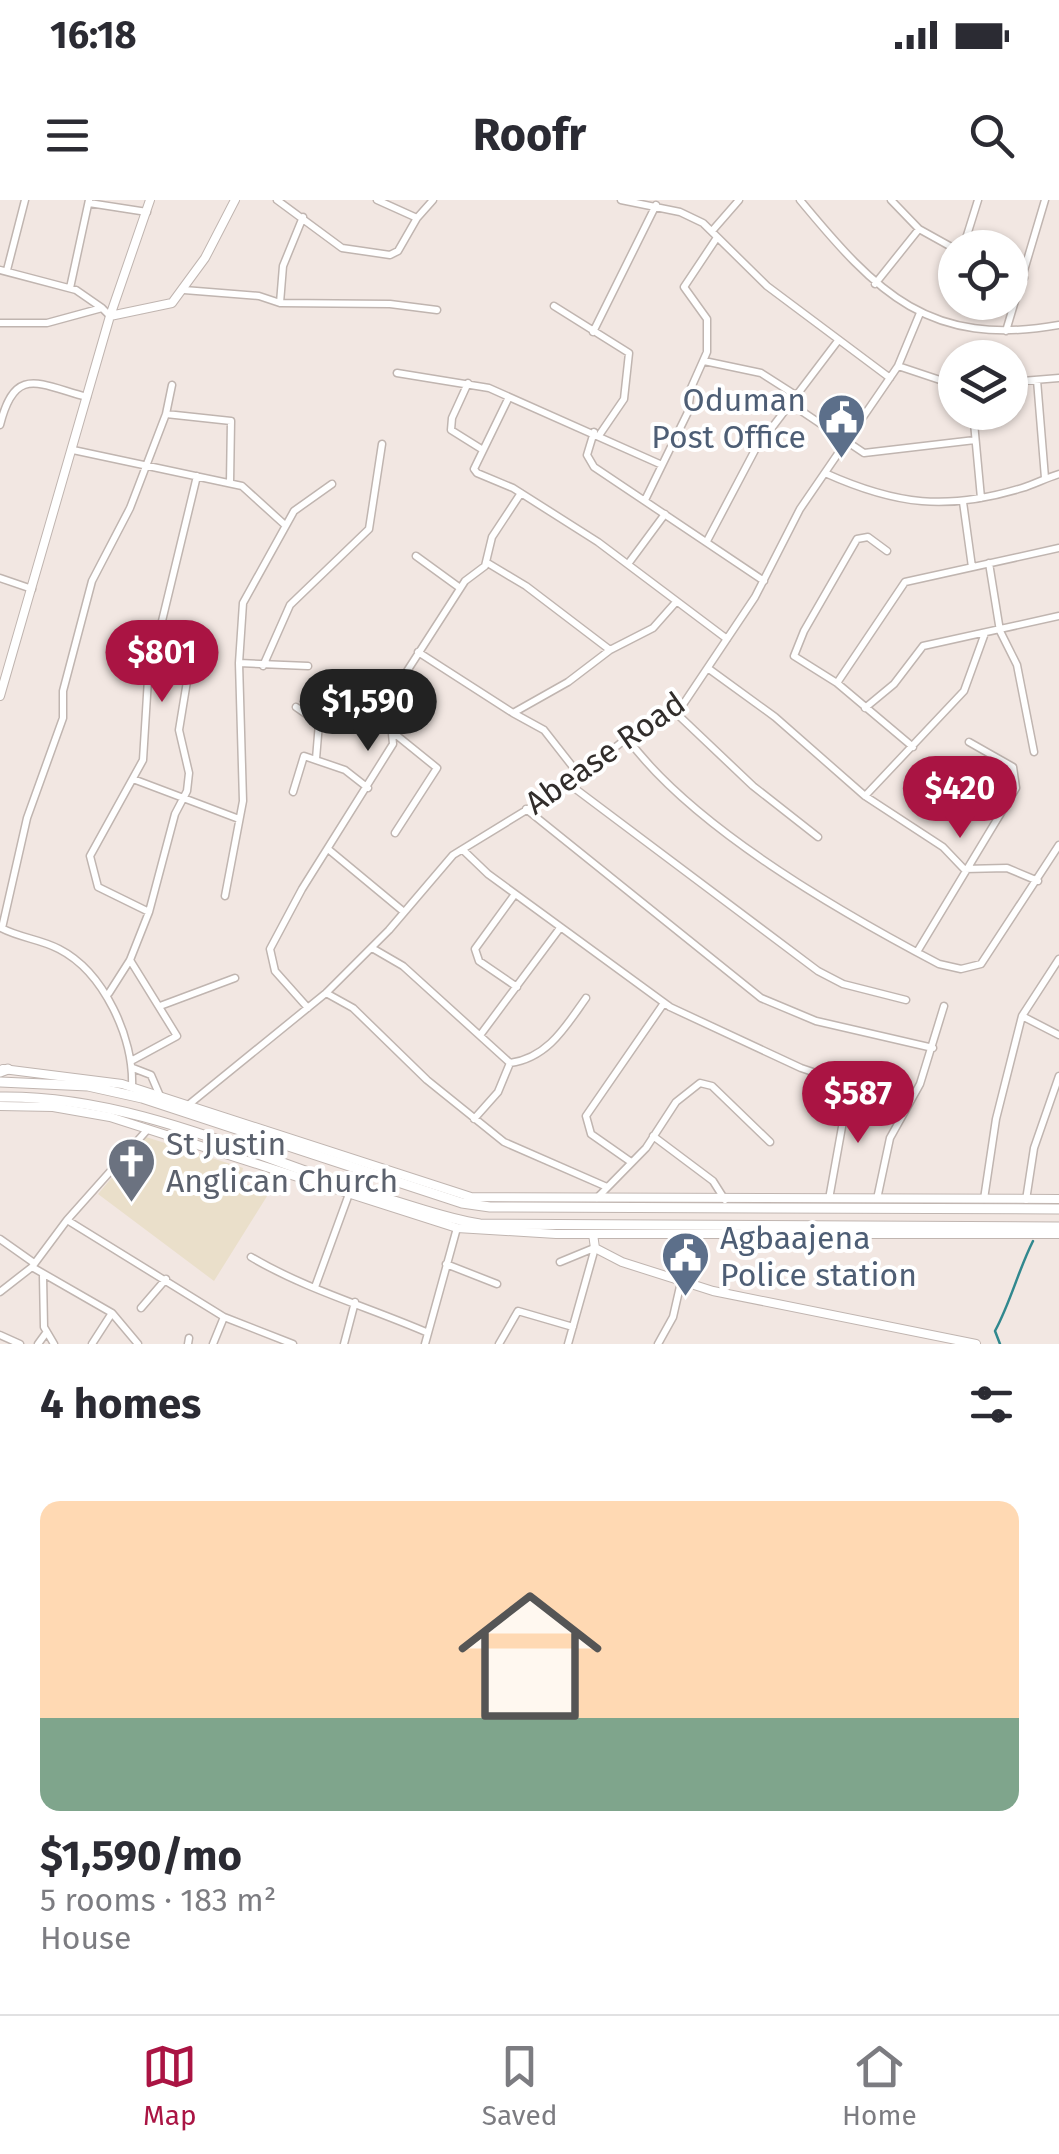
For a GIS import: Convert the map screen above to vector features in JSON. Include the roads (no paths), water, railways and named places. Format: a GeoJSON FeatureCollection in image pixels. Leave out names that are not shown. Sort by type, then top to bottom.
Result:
{"type":"FeatureCollection","features":[{"type":"Feature","properties":{"kind":"main road"},"geometry":{"type":"LineString","coordinates":[[0,1082],[111,1086],[462,1203],[514,1210],[621,1205],[682,1210],[1059,1209]]}},
{"type":"Feature","properties":{"kind":"main road"},"geometry":{"type":"LineString","coordinates":[[0,1096],[167,1123],[408,1209],[480,1224],[1059,1230]]}},
{"type":"Feature","properties":{"kind":"main road"},"geometry":{"type":"LineString","coordinates":[[862,1209],[862,1225]]}},
{"type":"Feature","properties":{"kind":"main road"},"geometry":{"type":"LineString","coordinates":[[682,1210],[682,1227]]}},
{"type":"Feature","properties":{"kind":"street"},"geometry":{"type":"LineString","coordinates":[[25,200],[4,270],[70,288],[110,316]]}},
{"type":"Feature","properties":{"kind":"street"},"geometry":{"type":"LineString","coordinates":[[0,696],[110,316],[150,200]]}},
{"type":"Feature","properties":{"kind":"street"},"geometry":{"type":"LineString","coordinates":[[110,316],[162,307],[184,290],[235,200]]}},
{"type":"Feature","properties":{"kind":"street"},"geometry":{"type":"LineString","coordinates":[[277,200],[342,248],[390,255],[398,251],[432,200]]}},
{"type":"Feature","properties":{"kind":"street"},"geometry":{"type":"LineString","coordinates":[[377,200],[417,218]]}},
{"type":"Feature","properties":{"kind":"street"},"geometry":{"type":"LineString","coordinates":[[621,200],[690,215],[837,342],[890,378]]}},
{"type":"Feature","properties":{"kind":"street"},"geometry":{"type":"LineString","coordinates":[[645,500],[688,412],[690,388],[704,361],[707,319],[684,287],[740,200]]}},
{"type":"Feature","properties":{"kind":"street"},"geometry":{"type":"LineString","coordinates":[[800,200],[874,284],[920,313],[961,326],[1006,331],[1059,325]]}},
{"type":"Feature","properties":{"kind":"street"},"geometry":{"type":"LineString","coordinates":[[891,200],[919,229],[938,240]]}},
{"type":"Feature","properties":{"kind":"street"},"geometry":{"type":"LineString","coordinates":[[969,230],[978,200]]}},
{"type":"Feature","properties":{"kind":"street"},"geometry":{"type":"LineString","coordinates":[[1028,263],[1045,200]]}},
{"type":"Feature","properties":{"kind":"street"},"geometry":{"type":"LineString","coordinates":[[70,288],[89,201],[149,212]]}},
{"type":"Feature","properties":{"kind":"street"},"geometry":{"type":"LineString","coordinates":[[593,332],[656,206]]}},
{"type":"Feature","properties":{"kind":"street"},"geometry":{"type":"LineString","coordinates":[[280,303],[283,266],[303,217]]}},
{"type":"Feature","properties":{"kind":"street"},"geometry":{"type":"LineString","coordinates":[[874,284],[919,229]]}},
{"type":"Feature","properties":{"kind":"street"},"geometry":{"type":"LineString","coordinates":[[184,290],[260,296],[280,303],[390,304],[437,310]]}},
{"type":"Feature","properties":{"kind":"street"},"geometry":{"type":"LineString","coordinates":[[554,306],[626,349],[630,360],[624,398],[597,433],[589,461],[764,581]]}},
{"type":"Feature","properties":{"kind":"street"},"geometry":{"type":"LineString","coordinates":[[0,323],[46,323],[102,308]]}},
{"type":"Feature","properties":{"kind":"street","name":"Abease Road"},"geometry":{"type":"LineString","coordinates":[[187,1106],[326,993],[372,948],[434,872],[462,850],[570,784],[627,738],[675,712],[709,669],[764,581],[793,522],[898,366],[920,313]]}},
{"type":"Feature","properties":{"kind":"street"},"geometry":{"type":"LineString","coordinates":[[1006,331],[1010,320]]}},
{"type":"Feature","properties":{"kind":"street"},"geometry":{"type":"LineString","coordinates":[[707,542],[740,474],[837,342]]}},
{"type":"Feature","properties":{"kind":"street"},"geometry":{"type":"LineString","coordinates":[[704,361],[761,374],[797,396]]}},
{"type":"Feature","properties":{"kind":"street"},"geometry":{"type":"LineString","coordinates":[[898,366],[938,379]]}},
{"type":"Feature","properties":{"kind":"street"},"geometry":{"type":"LineString","coordinates":[[397,373],[468,383],[509,397],[597,433],[663,466]]}},
{"type":"Feature","properties":{"kind":"street"},"geometry":{"type":"LineString","coordinates":[[1028,381],[1059,378]]}},
{"type":"Feature","properties":{"kind":"street"},"geometry":{"type":"LineString","coordinates":[[1038,380],[1045,478]]}},
{"type":"Feature","properties":{"kind":"street"},"geometry":{"type":"LineString","coordinates":[[0,425],[7,396],[14,388],[34,383],[86,397]]}},
{"type":"Feature","properties":{"kind":"street"},"geometry":{"type":"LineString","coordinates":[[468,383],[450,424],[455,435],[484,450]]}},
{"type":"Feature","properties":{"kind":"street"},"geometry":{"type":"LineString","coordinates":[[132,1087],[132,1065],[108,994],[72,956],[1,928],[26,818],[63,718],[63,690],[92,581],[122,526],[166,414],[172,384]]}},
{"type":"Feature","properties":{"kind":"street"},"geometry":{"type":"LineString","coordinates":[[509,397],[474,469],[477,473],[521,493],[628,564],[728,639]]}},
{"type":"Feature","properties":{"kind":"street"},"geometry":{"type":"LineString","coordinates":[[791,404],[844,443],[876,454],[937,442],[975,440]]}},
{"type":"Feature","properties":{"kind":"street"},"geometry":{"type":"LineString","coordinates":[[166,414],[232,422],[230,483]]}},
{"type":"Feature","properties":{"kind":"street"},"geometry":{"type":"LineString","coordinates":[[974,430],[981,498]]}},
{"type":"Feature","properties":{"kind":"street"},"geometry":{"type":"LineString","coordinates":[[262,666],[290,606],[370,529],[382,444]]}},
{"type":"Feature","properties":{"kind":"street"},"geometry":{"type":"LineString","coordinates":[[73,450],[230,483],[247,490],[285,525]]}},
{"type":"Feature","properties":{"kind":"street"},"geometry":{"type":"LineString","coordinates":[[824,473],[884,496],[939,504],[981,498],[1059,474]]}},
{"type":"Feature","properties":{"kind":"street"},"geometry":{"type":"LineString","coordinates":[[149,912],[110,896],[98,886],[90,866],[92,850],[133,780],[144,749],[148,679],[196,476]]}},
{"type":"Feature","properties":{"kind":"street"},"geometry":{"type":"LineString","coordinates":[[225,896],[243,781],[238,663],[244,603],[301,502],[332,484]]}},
{"type":"Feature","properties":{"kind":"street"},"geometry":{"type":"LineString","coordinates":[[394,833],[438,768],[395,734],[390,714],[394,694],[460,588],[486,562],[496,530],[521,493]]}},
{"type":"Feature","properties":{"kind":"street"},"geometry":{"type":"LineString","coordinates":[[963,502],[972,567]]}},
{"type":"Feature","properties":{"kind":"street"},"geometry":{"type":"LineString","coordinates":[[628,564],[665,514]]}},
{"type":"Feature","properties":{"kind":"street"},"geometry":{"type":"LineString","coordinates":[[887,550],[868,537],[857,539],[796,647],[798,661],[837,684],[913,746]]}},
{"type":"Feature","properties":{"kind":"street"},"geometry":{"type":"LineString","coordinates":[[837,684],[906,582],[1059,548]]}},
{"type":"Feature","properties":{"kind":"street"},"geometry":{"type":"LineString","coordinates":[[416,556],[460,588]]}},
{"type":"Feature","properties":{"kind":"street"},"geometry":{"type":"LineString","coordinates":[[486,562],[578,622],[592,639],[610,650]]}},
{"type":"Feature","properties":{"kind":"street"},"geometry":{"type":"LineString","coordinates":[[989,563],[1000,631],[1016,665],[1034,752]]}},
{"type":"Feature","properties":{"kind":"street"},"geometry":{"type":"LineString","coordinates":[[0,578],[32,589]]}},
{"type":"Feature","properties":{"kind":"street"},"geometry":{"type":"LineString","coordinates":[[513,713],[568,682],[610,650],[652,628],[676,602]]}},
{"type":"Feature","properties":{"kind":"street"},"geometry":{"type":"LineString","coordinates":[[865,708],[894,684],[923,646],[1059,616]]}},
{"type":"Feature","properties":{"kind":"street"},"geometry":{"type":"LineString","coordinates":[[865,796],[967,686],[985,633]]}},
{"type":"Feature","properties":{"kind":"street"},"geometry":{"type":"LineString","coordinates":[[592,639],[592,662]]}},
{"type":"Feature","properties":{"kind":"street"},"geometry":{"type":"LineString","coordinates":[[108,994],[130,960],[149,912],[189,780],[179,730],[192,651]]}},
{"type":"Feature","properties":{"kind":"street"},"geometry":{"type":"LineString","coordinates":[[418,652],[544,730],[580,776]]}},
{"type":"Feature","properties":{"kind":"street"},"geometry":{"type":"LineString","coordinates":[[238,663],[308,666]]}},
{"type":"Feature","properties":{"kind":"street"},"geometry":{"type":"LineString","coordinates":[[709,669],[776,716],[865,796],[927,834],[964,870],[1006,868],[1038,881]]}},
{"type":"Feature","properties":{"kind":"street"},"geometry":{"type":"LineString","coordinates":[[296,707],[319,723],[316,759]]}},
{"type":"Feature","properties":{"kind":"street"},"geometry":{"type":"LineString","coordinates":[[675,712],[753,786],[818,837]]}},
{"type":"Feature","properties":{"kind":"street"},"geometry":{"type":"LineString","coordinates":[[308,1008],[275,972],[270,949],[368,788],[395,734]]}},
{"type":"Feature","properties":{"kind":"street"},"geometry":{"type":"LineString","coordinates":[[627,738],[672,787],[809,892],[916,952],[961,969],[981,964],[1059,845]]}},
{"type":"Feature","properties":{"kind":"street"},"geometry":{"type":"LineString","coordinates":[[916,952],[1018,780],[1014,767],[969,742]]}},
{"type":"Feature","properties":{"kind":"street"},"geometry":{"type":"LineString","coordinates":[[293,792],[301,757],[349,772],[368,788]]}},
{"type":"Feature","properties":{"kind":"street"},"geometry":{"type":"LineString","coordinates":[[133,780],[239,819]]}},
{"type":"Feature","properties":{"kind":"street"},"geometry":{"type":"LineString","coordinates":[[570,784],[818,971],[843,984],[906,1000]]}},
{"type":"Feature","properties":{"kind":"street"},"geometry":{"type":"LineString","coordinates":[[526,809],[761,998],[830,1025],[933,1048]]}},
{"type":"Feature","properties":{"kind":"street"},"geometry":{"type":"LineString","coordinates":[[328,849],[404,912]]}},
{"type":"Feature","properties":{"kind":"street"},"geometry":{"type":"LineString","coordinates":[[462,850],[515,894],[664,1003],[849,1088],[908,1104]]}},
{"type":"Feature","properties":{"kind":"street"},"geometry":{"type":"LineString","coordinates":[[515,894],[475,949],[479,961],[517,987]]}},
{"type":"Feature","properties":{"kind":"street"},"geometry":{"type":"LineString","coordinates":[[480,1034],[560,928]]}},
{"type":"Feature","properties":{"kind":"street"},"geometry":{"type":"LineString","coordinates":[[372,948],[403,966],[510,1064]]}},
{"type":"Feature","properties":{"kind":"street"},"geometry":{"type":"LineString","coordinates":[[984,1200],[996,1119],[1022,1016],[1059,959]]}},
{"type":"Feature","properties":{"kind":"street"},"geometry":{"type":"LineString","coordinates":[[130,960],[176,1032],[176,1040],[132,1065]]}},
{"type":"Feature","properties":{"kind":"street"},"geometry":{"type":"LineString","coordinates":[[160,1006],[236,978]]}},
{"type":"Feature","properties":{"kind":"street"},"geometry":{"type":"LineString","coordinates":[[326,993],[354,1008],[474,1119],[524,1154],[607,1187]]}},
{"type":"Feature","properties":{"kind":"street"},"geometry":{"type":"LineString","coordinates":[[510,1064],[530,1058],[550,1045],[586,998]]}},
{"type":"Feature","properties":{"kind":"street"},"geometry":{"type":"LineString","coordinates":[[631,1162],[591,1134],[586,1116],[664,1003]]}},
{"type":"Feature","properties":{"kind":"street"},"geometry":{"type":"LineString","coordinates":[[877,1200],[887,1150],[933,1048],[944,1006]]}},
{"type":"Feature","properties":{"kind":"street"},"geometry":{"type":"LineString","coordinates":[[1022,1016],[1059,1035]]}},
{"type":"Feature","properties":{"kind":"street"},"geometry":{"type":"LineString","coordinates":[[474,1119],[502,1084],[510,1064]]}},
{"type":"Feature","properties":{"kind":"street"},"geometry":{"type":"LineString","coordinates":[[132,1065],[151,1075],[160,1096]]}},
{"type":"Feature","properties":{"kind":"street"},"geometry":{"type":"LineString","coordinates":[[3,1070],[132,1087],[471,1197],[595,1200],[621,1205],[725,1200],[1059,1199]]}},
{"type":"Feature","properties":{"kind":"street"},"geometry":{"type":"LineString","coordinates":[[1026,1200],[1034,1148],[1059,1076]]}},
{"type":"Feature","properties":{"kind":"street"},"geometry":{"type":"LineString","coordinates":[[595,1200],[653,1136],[676,1102],[700,1083],[712,1086],[770,1142]]}},
{"type":"Feature","properties":{"kind":"street"},"geometry":{"type":"LineString","coordinates":[[829,1200],[849,1088]]}},
{"type":"Feature","properties":{"kind":"street"},"geometry":{"type":"LineString","coordinates":[[0,1106],[79,1106],[349,1194],[408,1209],[456,1228],[593,1234],[1059,1230]]}},
{"type":"Feature","properties":{"kind":"street"},"geometry":{"type":"LineString","coordinates":[[0,1292],[33,1265],[67,1220],[149,1128]]}},
{"type":"Feature","properties":{"kind":"street"},"geometry":{"type":"LineString","coordinates":[[653,1136],[707,1175],[725,1200]]}},
{"type":"Feature","properties":{"kind":"street"},"geometry":{"type":"LineString","coordinates":[[315,1288],[349,1194]]}},
{"type":"Feature","properties":{"kind":"street"},"geometry":{"type":"LineString","coordinates":[[67,1220],[224,1317],[293,1344]]}},
{"type":"Feature","properties":{"kind":"street"},"geometry":{"type":"LineString","coordinates":[[425,1344],[456,1228]]}},
{"type":"Feature","properties":{"kind":"street"},"geometry":{"type":"LineString","coordinates":[[568,1344],[595,1248],[593,1234]]}},
{"type":"Feature","properties":{"kind":"street"},"geometry":{"type":"LineString","coordinates":[[0,1239],[42,1276],[112,1313],[138,1344]]}},
{"type":"Feature","properties":{"kind":"street"},"geometry":{"type":"LineString","coordinates":[[560,1262],[595,1248],[682,1282],[976,1344]]}},
{"type":"Feature","properties":{"kind":"street"},"geometry":{"type":"LineString","coordinates":[[250,1257],[315,1288],[426,1332]]}},
{"type":"Feature","properties":{"kind":"street"},"geometry":{"type":"LineString","coordinates":[[446,1264],[497,1284]]}},
{"type":"Feature","properties":{"kind":"street"},"geometry":{"type":"LineString","coordinates":[[42,1276],[46,1333],[54,1344]]}},
{"type":"Feature","properties":{"kind":"street"},"geometry":{"type":"LineString","coordinates":[[141,1308],[166,1279]]}},
{"type":"Feature","properties":{"kind":"street"},"geometry":{"type":"LineString","coordinates":[[658,1344],[673,1317],[682,1282]]}},
{"type":"Feature","properties":{"kind":"street"},"geometry":{"type":"LineString","coordinates":[[344,1344],[355,1302]]}},
{"type":"Feature","properties":{"kind":"street"},"geometry":{"type":"LineString","coordinates":[[499,1344],[518,1311],[574,1327]]}},
{"type":"Feature","properties":{"kind":"street"},"geometry":{"type":"LineString","coordinates":[[92,1344],[112,1313]]}},
{"type":"Feature","properties":{"kind":"street"},"geometry":{"type":"LineString","coordinates":[[212,1344],[224,1317]]}},
{"type":"Feature","properties":{"kind":"street"},"geometry":{"type":"LineString","coordinates":[[38,1344],[46,1333]]}},
{"type":"Feature","properties":{"kind":"street"},"geometry":{"type":"LineString","coordinates":[[0,1334],[20,1344]]}},
{"type":"Feature","properties":{"kind":"waterway"},"geometry":{"type":"LineString","coordinates":[[1000,1344],[995,1331],[1033,1241]]}},
{"type":"Feature","properties":{"kind":"place","name":"Oduman Post Office"},"geometry":{"type":"Point","coordinates":[841,460]}},
{"type":"Feature","properties":{"kind":"place","name":"St Justin Anglican Church"},"geometry":{"type":"Point","coordinates":[131,1204]}},
{"type":"Feature","properties":{"kind":"place","name":"Agbaajena Police station"},"geometry":{"type":"Point","coordinates":[685,1298]}}]}
